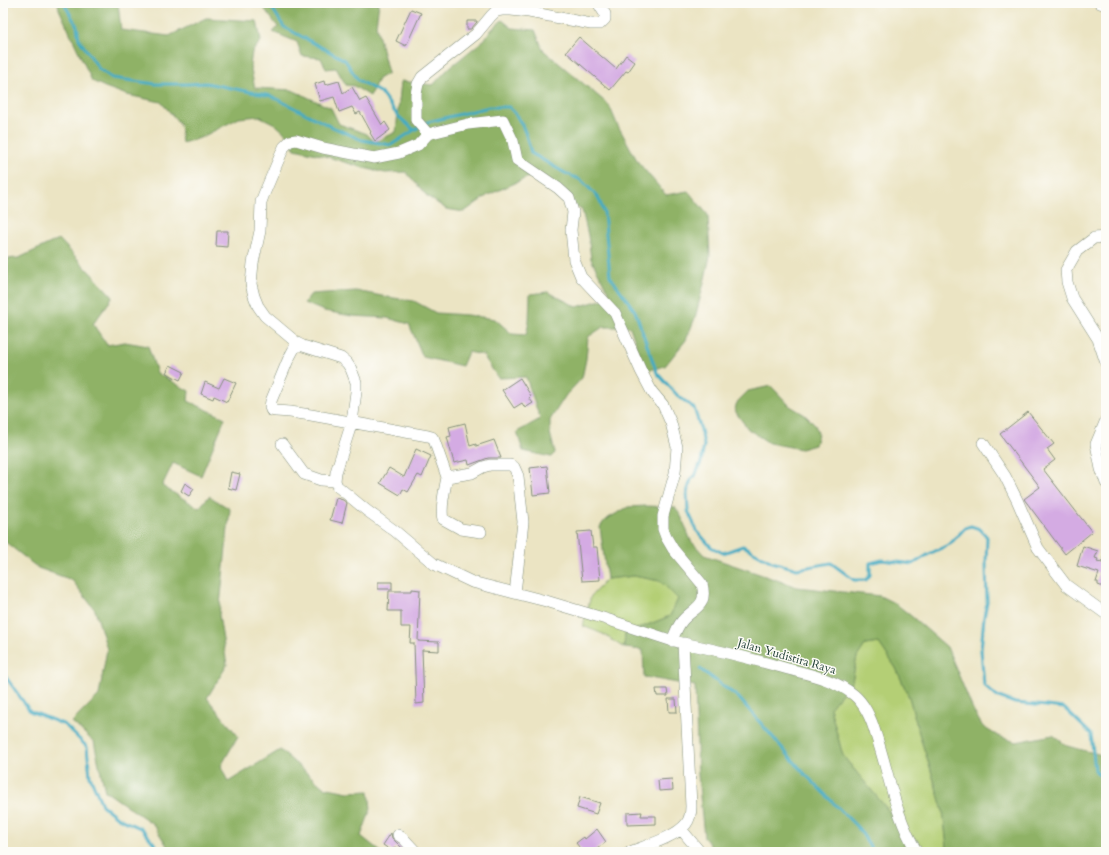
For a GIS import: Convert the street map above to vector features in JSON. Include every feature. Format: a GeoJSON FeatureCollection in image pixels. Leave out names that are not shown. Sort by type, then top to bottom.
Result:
{"type":"FeatureCollection","features":[{"type":"Feature","properties":{"kind":"street"},"geometry":{"type":"LineString","coordinates":[[426,132],[416,120],[416,94],[418,84],[422,77],[476,34],[496,11],[511,10],[529,12],[591,24],[600,24],[605,19],[605,14],[598,3]]}},
{"type":"Feature","properties":{"kind":"street"},"geometry":{"type":"LineString","coordinates":[[1100,3],[1106,5]]}},
{"type":"Feature","properties":{"kind":"street"},"geometry":{"type":"LineString","coordinates":[[282,444],[304,474],[321,480],[335,481],[336,472],[352,422],[356,392],[356,382],[347,363],[341,358],[297,343],[265,316],[258,306],[254,296],[252,284],[253,263],[260,231],[261,202],[284,147],[290,141],[296,140],[323,148],[374,158],[399,153],[418,146],[426,132],[468,124],[502,120],[513,141],[517,160],[558,188],[569,198],[573,212],[571,230],[574,260],[581,277],[615,313],[626,341],[641,371],[652,392],[663,405],[670,423],[677,447],[675,473],[663,516],[663,529],[673,549],[702,584],[704,590],[702,601],[698,607],[683,620],[676,630],[672,641]]}},
{"type":"Feature","properties":{"kind":"street"},"geometry":{"type":"LineString","coordinates":[[1106,237],[1094,238],[1077,251],[1066,270],[1066,282],[1072,298],[1098,339],[1106,363]]}},
{"type":"Feature","properties":{"kind":"street"},"geometry":{"type":"LineString","coordinates":[[297,343],[288,360],[271,401],[271,410],[352,422],[432,437],[447,476],[442,516],[443,519],[461,529],[480,532]]}},
{"type":"Feature","properties":{"kind":"street"},"geometry":{"type":"LineString","coordinates":[[1106,420],[1096,444],[1101,469],[1106,483]]}},
{"type":"Feature","properties":{"kind":"street"},"geometry":{"type":"LineString","coordinates":[[983,443],[1005,476],[1018,500],[1038,548],[1066,584],[1106,614]]}},
{"type":"Feature","properties":{"kind":"street"},"geometry":{"type":"LineString","coordinates":[[447,476],[472,473],[490,465],[510,465],[514,467],[518,476],[522,522],[515,593]]}},
{"type":"Feature","properties":{"kind":"street","name":"Jalan Yudistira Raya"},"geometry":{"type":"LineString","coordinates":[[335,481],[337,486],[342,491],[395,531],[434,564],[472,582],[546,601],[672,641],[732,654],[818,677],[840,685],[864,705],[876,733],[896,806],[917,852]]}},
{"type":"Feature","properties":{"kind":"street"},"geometry":{"type":"LineString","coordinates":[[630,852],[675,834],[690,818],[691,806],[683,643]]}},
{"type":"Feature","properties":{"kind":"street"},"geometry":{"type":"LineString","coordinates":[[681,829],[700,852]]}},
{"type":"Feature","properties":{"kind":"street"},"geometry":{"type":"LineString","coordinates":[[398,835],[404,838],[416,852]]}},
{"type":"Feature","properties":{"kind":"green space"},"geometry":{"type":"Polygon","coordinates":[[[58,3],[118,3],[121,30],[169,36],[206,18],[257,21],[261,41],[252,52],[250,66],[255,88],[292,90],[331,108],[339,124],[367,134],[374,141],[396,132],[401,81],[433,85],[449,68],[485,39],[489,32],[502,20],[512,28],[535,30],[543,50],[609,105],[617,124],[638,162],[666,195],[688,191],[708,215],[710,256],[695,318],[686,340],[665,366],[649,370],[640,356],[630,327],[603,327],[588,337],[586,359],[582,378],[566,395],[550,420],[550,433],[555,453],[551,457],[523,451],[517,432],[540,419],[526,377],[498,378],[483,355],[468,352],[462,366],[423,357],[409,324],[387,318],[352,316],[324,311],[304,303],[311,294],[356,291],[414,301],[436,313],[495,319],[512,334],[526,335],[529,322],[530,294],[548,292],[577,307],[611,297],[591,259],[588,235],[582,210],[562,199],[531,176],[488,195],[464,212],[446,209],[427,196],[406,172],[385,173],[295,149],[284,132],[275,124],[259,116],[239,118],[200,138],[182,143],[180,124],[161,102],[127,95],[92,81],[59,9],[58,3]]]}},
{"type":"Feature","properties":{"kind":"green space"},"geometry":{"type":"Polygon","coordinates":[[[260,3],[379,3],[376,25],[388,73],[378,79],[370,96],[354,86],[346,85],[336,68],[326,69],[321,58],[302,56],[297,42],[273,32],[278,27],[260,3]]]}},
{"type":"Feature","properties":{"kind":"green space"},"geometry":{"type":"Polygon","coordinates":[[[59,239],[113,297],[93,324],[107,345],[125,342],[148,346],[157,373],[189,391],[188,401],[225,418],[201,476],[173,463],[162,486],[199,508],[209,496],[230,509],[219,615],[227,665],[207,698],[238,736],[221,766],[228,782],[280,750],[323,787],[348,792],[369,791],[371,809],[361,836],[381,852],[171,852],[153,824],[105,791],[94,742],[72,722],[99,695],[107,649],[95,610],[72,580],[38,568],[3,540],[3,259],[19,258],[59,239]]]}},
{"type":"Feature","properties":{"kind":"green space"},"geometry":{"type":"Polygon","coordinates":[[[771,386],[790,406],[805,415],[815,425],[818,433],[815,445],[801,449],[769,443],[748,429],[735,410],[738,401],[748,391],[771,386]]]}},
{"type":"Feature","properties":{"kind":"green space"},"geometry":{"type":"Polygon","coordinates":[[[628,507],[675,507],[681,516],[691,541],[704,555],[797,587],[880,596],[896,604],[947,647],[974,712],[983,727],[998,736],[1016,742],[1053,735],[1067,746],[1106,756],[1106,852],[942,852],[947,846],[943,811],[909,697],[896,668],[879,643],[865,645],[857,657],[852,681],[830,708],[843,756],[897,821],[907,852],[715,852],[704,837],[698,775],[695,686],[644,677],[643,650],[624,648],[625,634],[670,616],[678,599],[660,581],[634,576],[607,579],[600,527],[605,520],[628,507]]]}},
{"type":"Feature","properties":{"kind":"green space"},"geometry":{"type":"Polygon","coordinates":[[[634,576],[660,581],[678,599],[670,616],[625,634],[624,648],[603,634],[583,626],[591,596],[607,579],[634,576]]]}},
{"type":"Feature","properties":{"kind":"green space"},"geometry":{"type":"Polygon","coordinates":[[[879,643],[896,668],[909,697],[943,811],[947,846],[942,852],[907,852],[897,821],[843,756],[830,708],[852,681],[857,657],[865,645],[879,643]]]}},
{"type":"Feature","properties":{"kind":"building"},"geometry":{"type":"Polygon","coordinates":[[[411,9],[421,13],[406,46],[396,41],[411,9]]]}},
{"type":"Feature","properties":{"kind":"building"},"geometry":{"type":"Polygon","coordinates":[[[467,21],[477,22],[471,29],[467,29],[467,21]]]}},
{"type":"Feature","properties":{"kind":"building"},"geometry":{"type":"Polygon","coordinates":[[[579,37],[616,69],[626,55],[635,62],[628,72],[626,71],[610,90],[566,52],[579,37]]]}},
{"type":"Feature","properties":{"kind":"building"},"geometry":{"type":"Polygon","coordinates":[[[324,81],[325,85],[339,81],[343,93],[352,87],[360,101],[366,98],[382,125],[385,122],[390,130],[375,141],[360,112],[356,114],[352,107],[339,112],[334,97],[320,101],[315,84],[324,81]]]}},
{"type":"Feature","properties":{"kind":"building"},"geometry":{"type":"Polygon","coordinates":[[[217,231],[228,231],[227,247],[216,246],[217,231]]]}},
{"type":"Feature","properties":{"kind":"building"},"geometry":{"type":"Polygon","coordinates":[[[170,365],[184,372],[180,380],[166,373],[170,365]]]}},
{"type":"Feature","properties":{"kind":"building"},"geometry":{"type":"Polygon","coordinates":[[[224,378],[236,383],[227,402],[214,396],[213,399],[201,394],[205,382],[219,388],[224,378]]]}},
{"type":"Feature","properties":{"kind":"building"},"geometry":{"type":"Polygon","coordinates":[[[520,378],[531,396],[529,398],[533,403],[525,408],[522,403],[514,408],[502,390],[520,378]]]}},
{"type":"Feature","properties":{"kind":"building"},"geometry":{"type":"Polygon","coordinates":[[[1028,412],[1054,444],[1047,449],[1055,460],[1043,469],[1092,532],[1065,554],[1024,499],[1040,487],[1000,434],[1028,412]]]}},
{"type":"Feature","properties":{"kind":"building"},"geometry":{"type":"Polygon","coordinates":[[[465,423],[470,446],[476,444],[476,446],[494,440],[501,458],[488,458],[469,465],[468,460],[454,463],[447,437],[451,436],[449,427],[465,423]]]}},
{"type":"Feature","properties":{"kind":"building"},"geometry":{"type":"Polygon","coordinates":[[[416,449],[431,456],[422,477],[418,475],[408,492],[403,489],[400,495],[380,483],[389,468],[404,477],[416,449]]]}},
{"type":"Feature","properties":{"kind":"building"},"geometry":{"type":"Polygon","coordinates":[[[547,466],[550,493],[533,495],[530,468],[547,466]]]}},
{"type":"Feature","properties":{"kind":"building"},"geometry":{"type":"Polygon","coordinates":[[[231,472],[240,474],[236,490],[228,488],[231,472]]]}},
{"type":"Feature","properties":{"kind":"building"},"geometry":{"type":"Polygon","coordinates":[[[185,483],[194,489],[189,496],[181,491],[185,483]]]}},
{"type":"Feature","properties":{"kind":"building"},"geometry":{"type":"Polygon","coordinates":[[[336,498],[347,503],[342,523],[330,520],[336,498]]]}},
{"type":"Feature","properties":{"kind":"building"},"geometry":{"type":"Polygon","coordinates":[[[591,531],[593,547],[597,547],[600,580],[582,581],[577,532],[591,531]]]}},
{"type":"Feature","properties":{"kind":"building"},"geometry":{"type":"Polygon","coordinates":[[[1083,546],[1098,551],[1095,558],[1098,559],[1097,561],[1102,562],[1104,554],[1106,555],[1106,588],[1098,585],[1098,582],[1096,582],[1099,573],[1077,566],[1083,546]]]}},
{"type":"Feature","properties":{"kind":"building"},"geometry":{"type":"Polygon","coordinates":[[[378,582],[392,582],[392,589],[378,589],[378,582]]]}},
{"type":"Feature","properties":{"kind":"building"},"geometry":{"type":"Polygon","coordinates":[[[412,589],[420,590],[418,641],[439,642],[439,651],[422,650],[424,703],[416,704],[414,643],[410,643],[411,627],[401,627],[401,611],[388,611],[389,591],[412,591],[412,589]]]}},
{"type":"Feature","properties":{"kind":"building"},"geometry":{"type":"Polygon","coordinates":[[[656,689],[667,689],[668,696],[657,696],[656,689]]]}},
{"type":"Feature","properties":{"kind":"building"},"geometry":{"type":"Polygon","coordinates":[[[668,699],[676,699],[677,712],[669,712],[668,699]]]}},
{"type":"Feature","properties":{"kind":"building"},"geometry":{"type":"Polygon","coordinates":[[[672,779],[673,790],[659,791],[658,780],[672,779]]]}},
{"type":"Feature","properties":{"kind":"building"},"geometry":{"type":"Polygon","coordinates":[[[580,797],[600,803],[596,814],[577,808],[580,797]]]}},
{"type":"Feature","properties":{"kind":"building"},"geometry":{"type":"Polygon","coordinates":[[[642,812],[641,816],[656,816],[656,824],[627,825],[627,813],[642,812]]]}},
{"type":"Feature","properties":{"kind":"building"},"geometry":{"type":"Polygon","coordinates":[[[597,829],[606,842],[593,852],[583,852],[576,843],[584,837],[585,839],[597,829]]]}},
{"type":"Feature","properties":{"kind":"building"},"geometry":{"type":"Polygon","coordinates":[[[391,833],[392,838],[406,852],[402,852],[395,847],[392,851],[383,845],[391,833]]]}},
{"type":"Feature","properties":{"kind":"waterway"},"geometry":{"type":"LineString","coordinates":[[65,3],[77,26],[79,39],[99,69],[112,78],[156,84],[206,83],[271,96],[330,126],[362,140],[391,145],[419,127]]}},
{"type":"Feature","properties":{"kind":"waterway"},"geometry":{"type":"LineString","coordinates":[[269,3],[284,27],[345,60],[358,80],[381,93],[398,116],[414,130]]}},
{"type":"Feature","properties":{"kind":"waterway"},"geometry":{"type":"LineString","coordinates":[[424,124],[489,107],[509,107],[514,112],[523,128],[531,153],[565,173],[581,180],[598,197],[604,212],[610,276],[635,311],[657,373],[678,396],[694,408],[704,445],[701,462],[695,476],[691,479],[687,493],[688,511],[697,531],[711,547],[723,553],[743,546],[772,562],[797,569],[831,563],[854,580],[866,580],[870,575],[870,563],[882,560],[913,564],[950,544],[965,528],[971,526],[980,529],[987,537],[987,602],[981,650],[984,685],[996,696],[1015,703],[1064,708],[1091,734],[1095,770],[1106,783]]}},
{"type":"Feature","properties":{"kind":"waterway"},"geometry":{"type":"LineString","coordinates":[[700,669],[738,697],[804,773],[859,829],[874,852]]}},
{"type":"Feature","properties":{"kind":"waterway"},"geometry":{"type":"LineString","coordinates":[[3,673],[30,711],[65,725],[87,747],[90,776],[102,805],[118,818],[142,829],[158,848],[158,852]]}}]}
